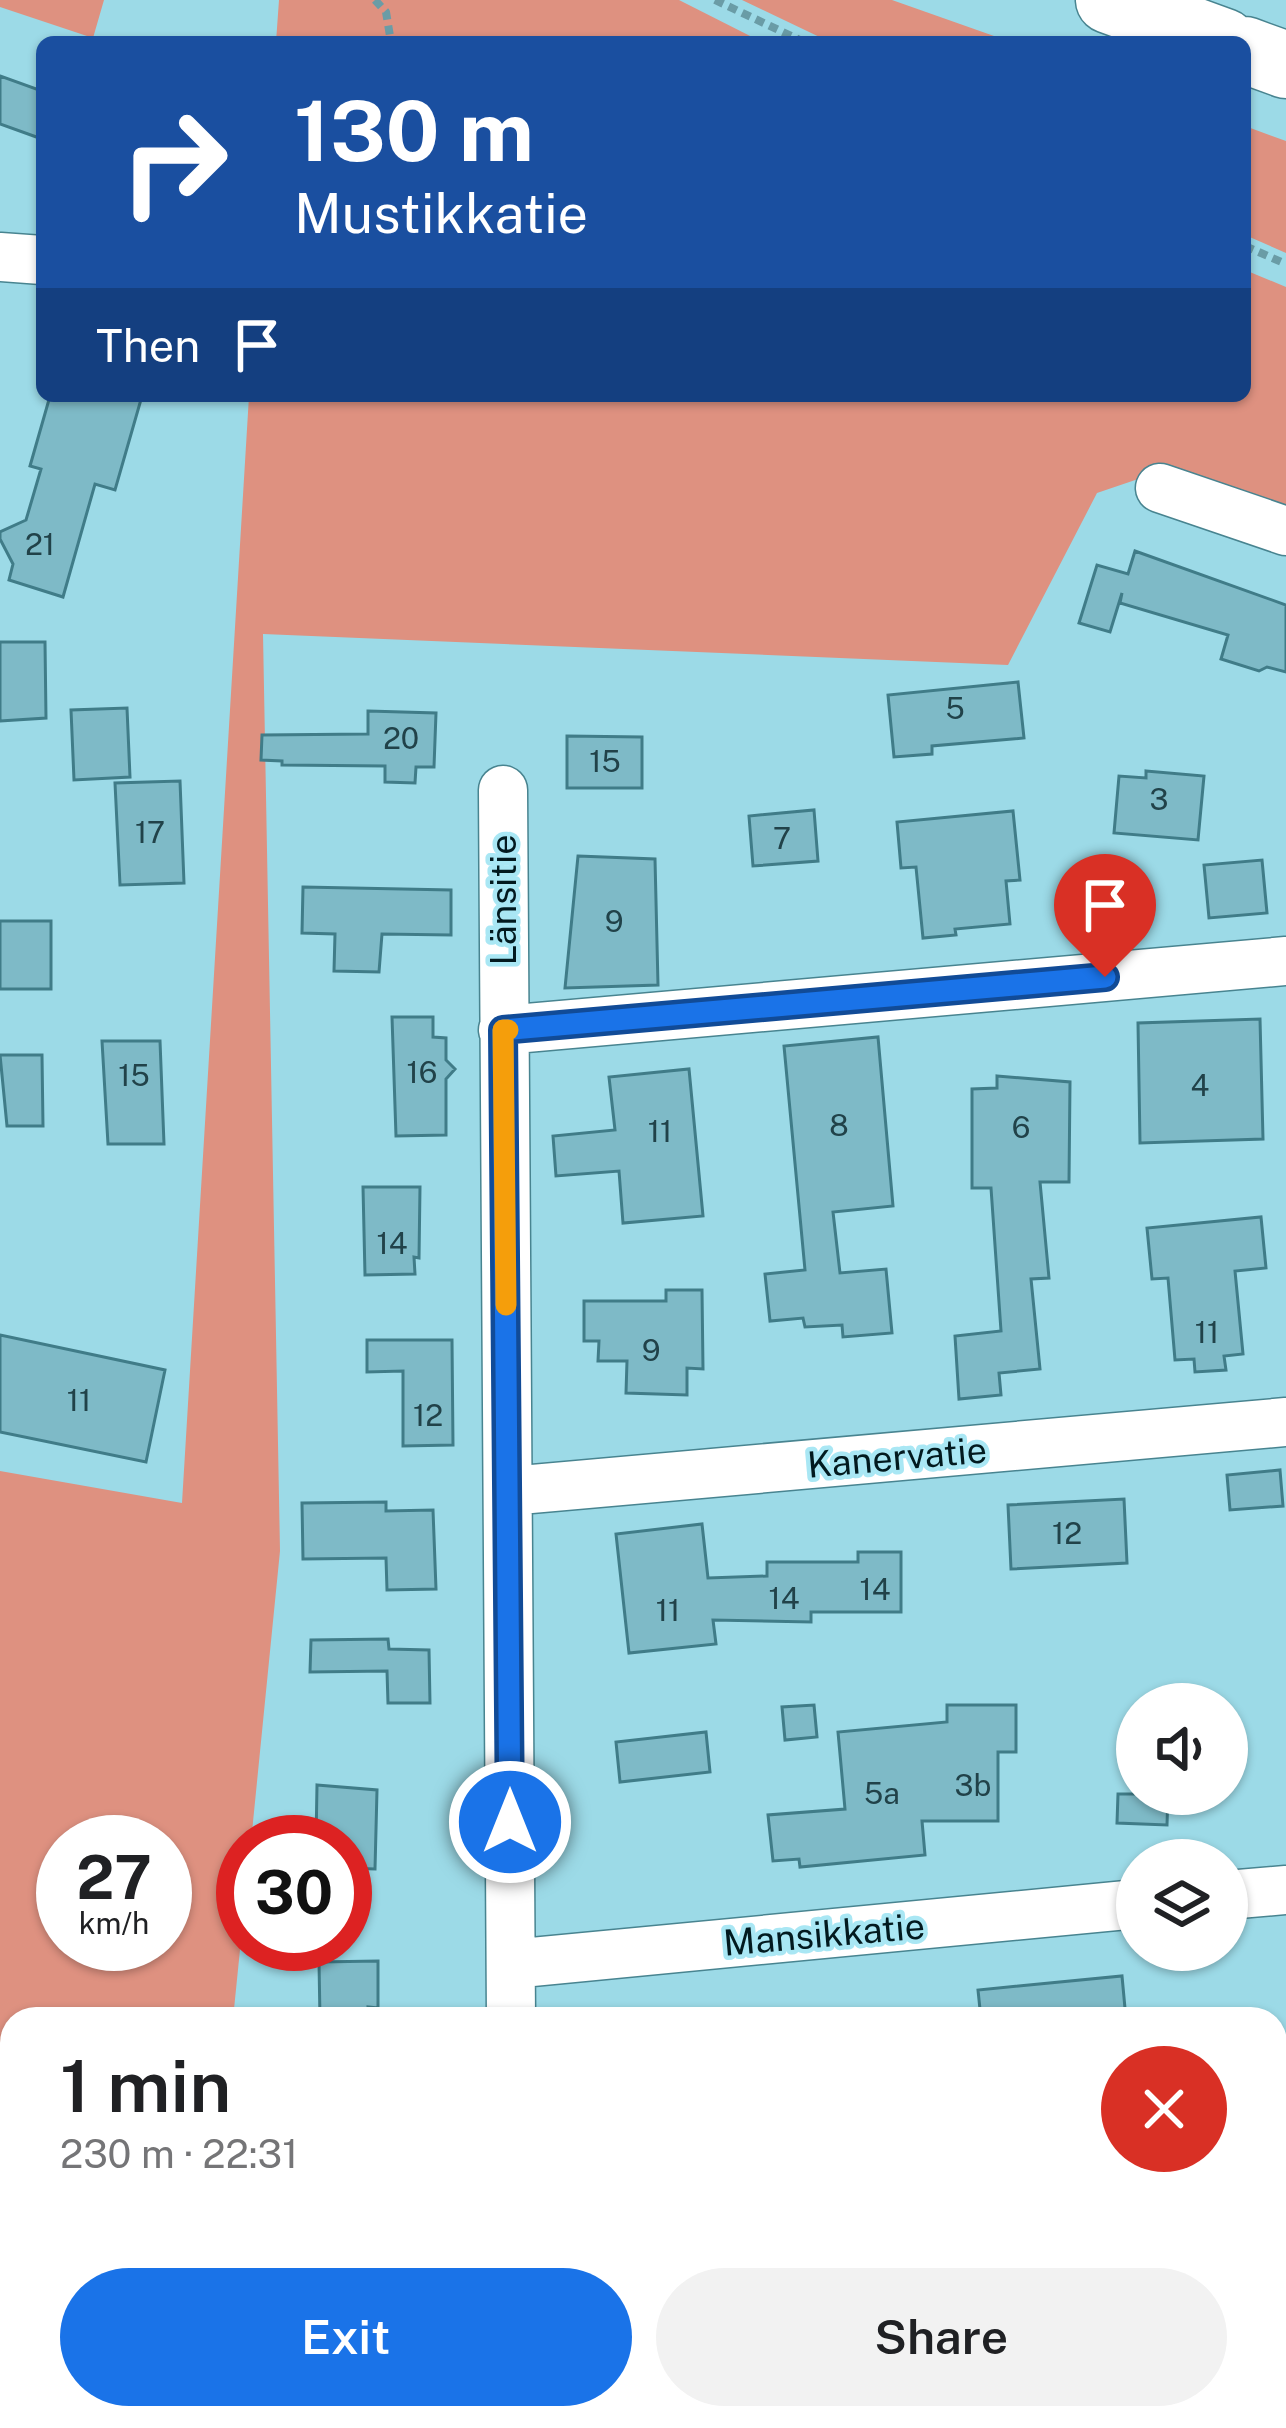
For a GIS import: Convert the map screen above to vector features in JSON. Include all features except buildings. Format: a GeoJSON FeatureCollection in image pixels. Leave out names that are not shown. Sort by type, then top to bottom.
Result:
{"type":"FeatureCollection","features":[{"type":"Feature","properties":{"kind":"highway"},"geometry":{"type":"LineString","coordinates":[[1109,0],[1208,36]]}},
{"type":"Feature","properties":{"kind":"highway"},"geometry":{"type":"LineString","coordinates":[[1251,52],[1286,64]]}},
{"type":"Feature","properties":{"kind":"street"},"geometry":{"type":"LineString","coordinates":[[0,257],[36,260]]}},
{"type":"Feature","properties":{"kind":"street"},"geometry":{"type":"LineString","coordinates":[[1160,488],[1286,531]]}},
{"type":"Feature","properties":{"kind":"street","name":"Länsitie"},"geometry":{"type":"LineString","coordinates":[[503,790],[511,2007]]}},
{"type":"Feature","properties":{"kind":"street"},"geometry":{"type":"LineString","coordinates":[[503,1030],[1286,961]]}},
{"type":"Feature","properties":{"kind":"street","name":"Kanervatie"},"geometry":{"type":"LineString","coordinates":[[508,1491],[1286,1422]]}},
{"type":"Feature","properties":{"kind":"street"},"geometry":{"type":"LineString","coordinates":[[1248,1893],[1286,1890]]}},
{"type":"Feature","properties":{"kind":"street","name":"Mansikkatie"},"geometry":{"type":"LineString","coordinates":[[512,1964],[1116,1906]]}},
{"type":"Feature","properties":{"kind":"path"},"geometry":{"type":"LineString","coordinates":[[375,0],[386,11],[390,36]]}},
{"type":"Feature","properties":{"kind":"path"},"geometry":{"type":"LineString","coordinates":[[715,0],[791,36]]}},
{"type":"Feature","properties":{"kind":"path"},"geometry":{"type":"LineString","coordinates":[[1251,249],[1286,264]]}},
{"type":"Feature","properties":{"kind":"shaded area"},"geometry":{"type":"Polygon","coordinates":[[[0,0],[104,0],[94,36],[0,7],[0,0]]]}},
{"type":"Feature","properties":{"kind":"shaded area"},"geometry":{"type":"Polygon","coordinates":[[[279,0],[679,0],[750,36],[276,36],[279,0]]]}},
{"type":"Feature","properties":{"kind":"shaded area"},"geometry":{"type":"Polygon","coordinates":[[[742,0],[892,0],[994,36],[817,36],[742,0]]]}},
{"type":"Feature","properties":{"kind":"shaded area"},"geometry":{"type":"Polygon","coordinates":[[[1251,128],[1286,141],[1286,253],[1251,238],[1251,128]]]}},
{"type":"Feature","properties":{"kind":"shaded area"},"geometry":{"type":"Polygon","coordinates":[[[1251,272],[1286,287],[1286,518],[1147,476],[1097,493],[1008,665],[263,634],[280,1551],[254,1815],[216,1815],[216,1971],[238,1971],[234,2007],[0,2007],[0,1471],[182,1503],[249,402],[1251,402],[1251,272]]]}},
{"type":"Feature","properties":{"kind":"slow traffic"},"geometry":{"type":"LineString","coordinates":[[506,1305],[503,1030],[508,1030]]}},
{"type":"Feature","properties":{"kind":"route"},"geometry":{"type":"LineString","coordinates":[[510,1822],[503,1030],[1105,977]]}}]}
